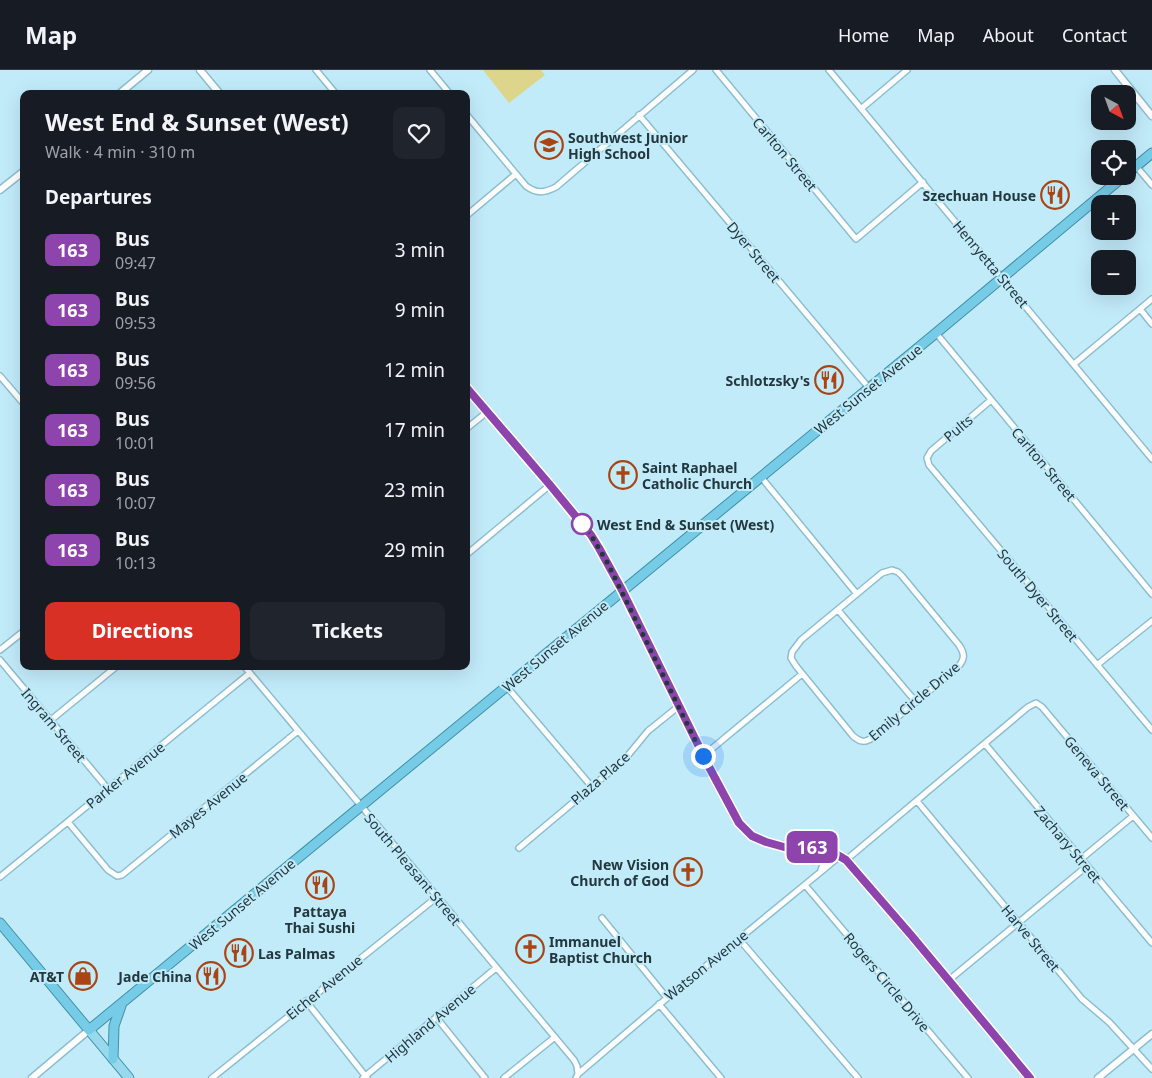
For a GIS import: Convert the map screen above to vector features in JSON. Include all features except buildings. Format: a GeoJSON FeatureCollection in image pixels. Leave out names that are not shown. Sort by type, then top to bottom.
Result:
{"type":"FeatureCollection","features":[{"type":"Feature","properties":{"kind":"highway"},"geometry":{"type":"LineString","coordinates":[[1136,166],[1152,153]]}},
{"type":"Feature","properties":{"kind":"highway","name":"West Sunset Avenue"},"geometry":{"type":"LineString","coordinates":[[89,1030],[1113,185]]}},
{"type":"Feature","properties":{"kind":"highway"},"geometry":{"type":"LineString","coordinates":[[0,923],[89,1030]]}},
{"type":"Feature","properties":{"kind":"highway"},"geometry":{"type":"LineString","coordinates":[[113,1059],[114,1026],[123,1003]]}},
{"type":"Feature","properties":{"kind":"main road"},"geometry":{"type":"LineString","coordinates":[[89,1030],[128,1078]]}},
{"type":"Feature","properties":{"kind":"street"},"geometry":{"type":"LineString","coordinates":[[124,90],[148,70]]}},
{"type":"Feature","properties":{"kind":"street"},"geometry":{"type":"LineString","coordinates":[[200,70],[217,90]]}},
{"type":"Feature","properties":{"kind":"street"},"geometry":{"type":"LineString","coordinates":[[316,70],[333,90]]}},
{"type":"Feature","properties":{"kind":"street"},"geometry":{"type":"LineString","coordinates":[[430,70],[447,90]]}},
{"type":"Feature","properties":{"kind":"street"},"geometry":{"type":"LineString","coordinates":[[470,119],[526,186],[539,193],[547,192],[556,187],[693,70]]}},
{"type":"Feature","properties":{"kind":"street","name":"Carlton Street"},"geometry":{"type":"LineString","coordinates":[[716,70],[856,239],[923,182]]}},
{"type":"Feature","properties":{"kind":"street","name":"Henryetta Street"},"geometry":{"type":"LineString","coordinates":[[829,70],[1152,459]]}},
{"type":"Feature","properties":{"kind":"street"},"geometry":{"type":"LineString","coordinates":[[862,108],[907,70]]}},
{"type":"Feature","properties":{"kind":"street"},"geometry":{"type":"LineString","coordinates":[[1114,70],[1152,116]]}},
{"type":"Feature","properties":{"kind":"street","name":"Dyer Street"},"geometry":{"type":"LineString","coordinates":[[639,115],[868,388]]}},
{"type":"Feature","properties":{"kind":"street"},"geometry":{"type":"LineString","coordinates":[[1136,166],[1152,186]]}},
{"type":"Feature","properties":{"kind":"street"},"geometry":{"type":"LineString","coordinates":[[0,190],[20,174]]}},
{"type":"Feature","properties":{"kind":"street"},"geometry":{"type":"LineString","coordinates":[[470,213],[516,174]]}},
{"type":"Feature","properties":{"kind":"street"},"geometry":{"type":"LineString","coordinates":[[1074,364],[1152,299]]}},
{"type":"Feature","properties":{"kind":"street"},"geometry":{"type":"LineString","coordinates":[[1140,309],[1152,324]]}},
{"type":"Feature","properties":{"kind":"street","name":"Carlton Street"},"geometry":{"type":"LineString","coordinates":[[936,333],[1152,594]]}},
{"type":"Feature","properties":{"kind":"street"},"geometry":{"type":"LineString","coordinates":[[0,376],[20,399]]}},
{"type":"Feature","properties":{"kind":"street"},"geometry":{"type":"LineString","coordinates":[[470,392],[591,535],[622,590],[703,756],[739,823],[752,836],[775,845],[815,847],[829,850],[843,858],[949,980],[1027,1077]]}},
{"type":"Feature","properties":{"kind":"street","name":"Pults"},"geometry":{"type":"LineString","coordinates":[[927,458],[930,451],[991,400]]}},
{"type":"Feature","properties":{"kind":"street"},"geometry":{"type":"LineString","coordinates":[[470,426],[487,412]]}},
{"type":"Feature","properties":{"kind":"street","name":"South Dyer Street"},"geometry":{"type":"LineString","coordinates":[[927,458],[929,465],[1152,730]]}},
{"type":"Feature","properties":{"kind":"street"},"geometry":{"type":"LineString","coordinates":[[761,477],[857,594]]}},
{"type":"Feature","properties":{"kind":"street"},"geometry":{"type":"LineString","coordinates":[[470,552],[550,485]]}},
{"type":"Feature","properties":{"kind":"street","name":"Emily Circle Drive"},"geometry":{"type":"LineString","coordinates":[[892,570],[898,572],[963,651],[963,662],[872,738],[861,742],[853,736],[802,674],[792,658],[794,647],[838,610],[882,573],[892,570]]}},
{"type":"Feature","properties":{"kind":"street"},"geometry":{"type":"LineString","coordinates":[[838,610],[916,702]]}},
{"type":"Feature","properties":{"kind":"street"},"geometry":{"type":"LineString","coordinates":[[1097,665],[1152,621]]}},
{"type":"Feature","properties":{"kind":"street"},"geometry":{"type":"LineString","coordinates":[[0,650],[20,634]]}},
{"type":"Feature","properties":{"kind":"street","name":"Ingram Street"},"geometry":{"type":"LineString","coordinates":[[0,660],[108,789]]}},
{"type":"Feature","properties":{"kind":"street"},"geometry":{"type":"LineString","coordinates":[[51,720],[111,670]]}},
{"type":"Feature","properties":{"kind":"street","name":"South Pleasant Street"},"geometry":{"type":"LineString","coordinates":[[247,670],[574,1060],[577,1066],[577,1076]]}},
{"type":"Feature","properties":{"kind":"street","name":"Parker Avenue"},"geometry":{"type":"LineString","coordinates":[[0,877],[250,673]]}},
{"type":"Feature","properties":{"kind":"street"},"geometry":{"type":"LineString","coordinates":[[703,756],[802,674]]}},
{"type":"Feature","properties":{"kind":"street"},"geometry":{"type":"LineString","coordinates":[[507,686],[592,787]]}},
{"type":"Feature","properties":{"kind":"street","name":"Watson Avenue"},"geometry":{"type":"LineString","coordinates":[[577,1076],[659,1004],[820,873],[843,858],[917,801],[1028,707],[1036,704],[1042,707]]}},
{"type":"Feature","properties":{"kind":"street","name":"Plaza Place"},"geometry":{"type":"LineString","coordinates":[[519,848],[625,759],[648,732],[679,706]]}},
{"type":"Feature","properties":{"kind":"street","name":"Geneva Street"},"geometry":{"type":"LineString","coordinates":[[1042,707],[1152,838]]}},
{"type":"Feature","properties":{"kind":"street","name":"Mayes Avenue"},"geometry":{"type":"LineString","coordinates":[[68,822],[108,870],[117,876],[127,872],[298,732]]}},
{"type":"Feature","properties":{"kind":"street","name":"Zachary Street"},"geometry":{"type":"LineString","coordinates":[[984,744],[1152,943]]}},
{"type":"Feature","properties":{"kind":"street","name":"Harve Street"},"geometry":{"type":"LineString","coordinates":[[917,801],[1082,999],[1109,1022],[1152,1069]]}},
{"type":"Feature","properties":{"kind":"street"},"geometry":{"type":"LineString","coordinates":[[1081,859],[1133,816]]}},
{"type":"Feature","properties":{"kind":"street"},"geometry":{"type":"LineString","coordinates":[[815,847],[824,862],[820,873]]}},
{"type":"Feature","properties":{"kind":"street"},"geometry":{"type":"LineString","coordinates":[[949,980],[1087,866]]}},
{"type":"Feature","properties":{"kind":"street","name":"Rogers Circle Drive"},"geometry":{"type":"LineString","coordinates":[[805,885],[968,1078]]}},
{"type":"Feature","properties":{"kind":"street","name":"Eicher Avenue"},"geometry":{"type":"LineString","coordinates":[[212,1078],[436,897]]}},
{"type":"Feature","properties":{"kind":"street"},"geometry":{"type":"LineString","coordinates":[[602,918],[667,998]]}},
{"type":"Feature","properties":{"kind":"street"},"geometry":{"type":"LineString","coordinates":[[739,939],[858,1078]]}},
{"type":"Feature","properties":{"kind":"street","name":"Highland Avenue"},"geometry":{"type":"LineString","coordinates":[[365,1077],[496,968]]}},
{"type":"Feature","properties":{"kind":"street"},"geometry":{"type":"LineString","coordinates":[[306,1001],[365,1077]]}},
{"type":"Feature","properties":{"kind":"street"},"geometry":{"type":"LineString","coordinates":[[659,1004],[721,1078]]}},
{"type":"Feature","properties":{"kind":"street"},"geometry":{"type":"LineString","coordinates":[[436,1017],[485,1078]]}},
{"type":"Feature","properties":{"kind":"street","name":"West Sunset Avenue"},"geometry":{"type":"LineString","coordinates":[[32,1078],[89,1030]]}},
{"type":"Feature","properties":{"kind":"street"},"geometry":{"type":"LineString","coordinates":[[1098,1078],[1152,1034]]}},
{"type":"Feature","properties":{"kind":"street"},"geometry":{"type":"LineString","coordinates":[[504,1078],[555,1037]]}},
{"type":"Feature","properties":{"kind":"shaded area"},"geometry":{"type":"Polygon","coordinates":[[[483,70],[541,70],[545,75],[509,103],[483,70]]]}},
{"type":"Feature","properties":{"kind":"bus line","name":"163"},"geometry":{"type":"LineString","coordinates":[[470,392],[591,535],[622,590],[708,765],[739,823],[752,836],[766,842],[784,847],[809,846],[822,848],[846,860],[1030,1078]]}},
{"type":"Feature","properties":{"kind":"place","name":"Southwest Junior High School"},"geometry":{"type":"Point","coordinates":[549,145]}},
{"type":"Feature","properties":{"kind":"place","name":"Szechuan House"},"geometry":{"type":"Point","coordinates":[1055,195]}},
{"type":"Feature","properties":{"kind":"place","name":"Schlotzsky's"},"geometry":{"type":"Point","coordinates":[829,380]}},
{"type":"Feature","properties":{"kind":"place","name":"Saint Raphael Catholic Church"},"geometry":{"type":"Point","coordinates":[623,475]}},
{"type":"Feature","properties":{"kind":"place","name":"West End & Sunset (West)"},"geometry":{"type":"Point","coordinates":[582,524]}},
{"type":"Feature","properties":{"kind":"place","name":"New Vision Church of God"},"geometry":{"type":"Point","coordinates":[688,872]}},
{"type":"Feature","properties":{"kind":"place","name":"Pattaya Thai Sushi"},"geometry":{"type":"Point","coordinates":[320,885]}},
{"type":"Feature","properties":{"kind":"place","name":"Immanuel Baptist Church"},"geometry":{"type":"Point","coordinates":[530,949]}},
{"type":"Feature","properties":{"kind":"place","name":"Las Palmas"},"geometry":{"type":"Point","coordinates":[239,953]}},
{"type":"Feature","properties":{"kind":"place","name":"AT&T"},"geometry":{"type":"Point","coordinates":[83,976]}},
{"type":"Feature","properties":{"kind":"place","name":"Jade China"},"geometry":{"type":"Point","coordinates":[211,976]}},
{"type":"Feature","properties":{"kind":"route"},"geometry":{"type":"LineString","coordinates":[[582,524],[579,521],[591,535],[622,590],[703,756]]}}]}
